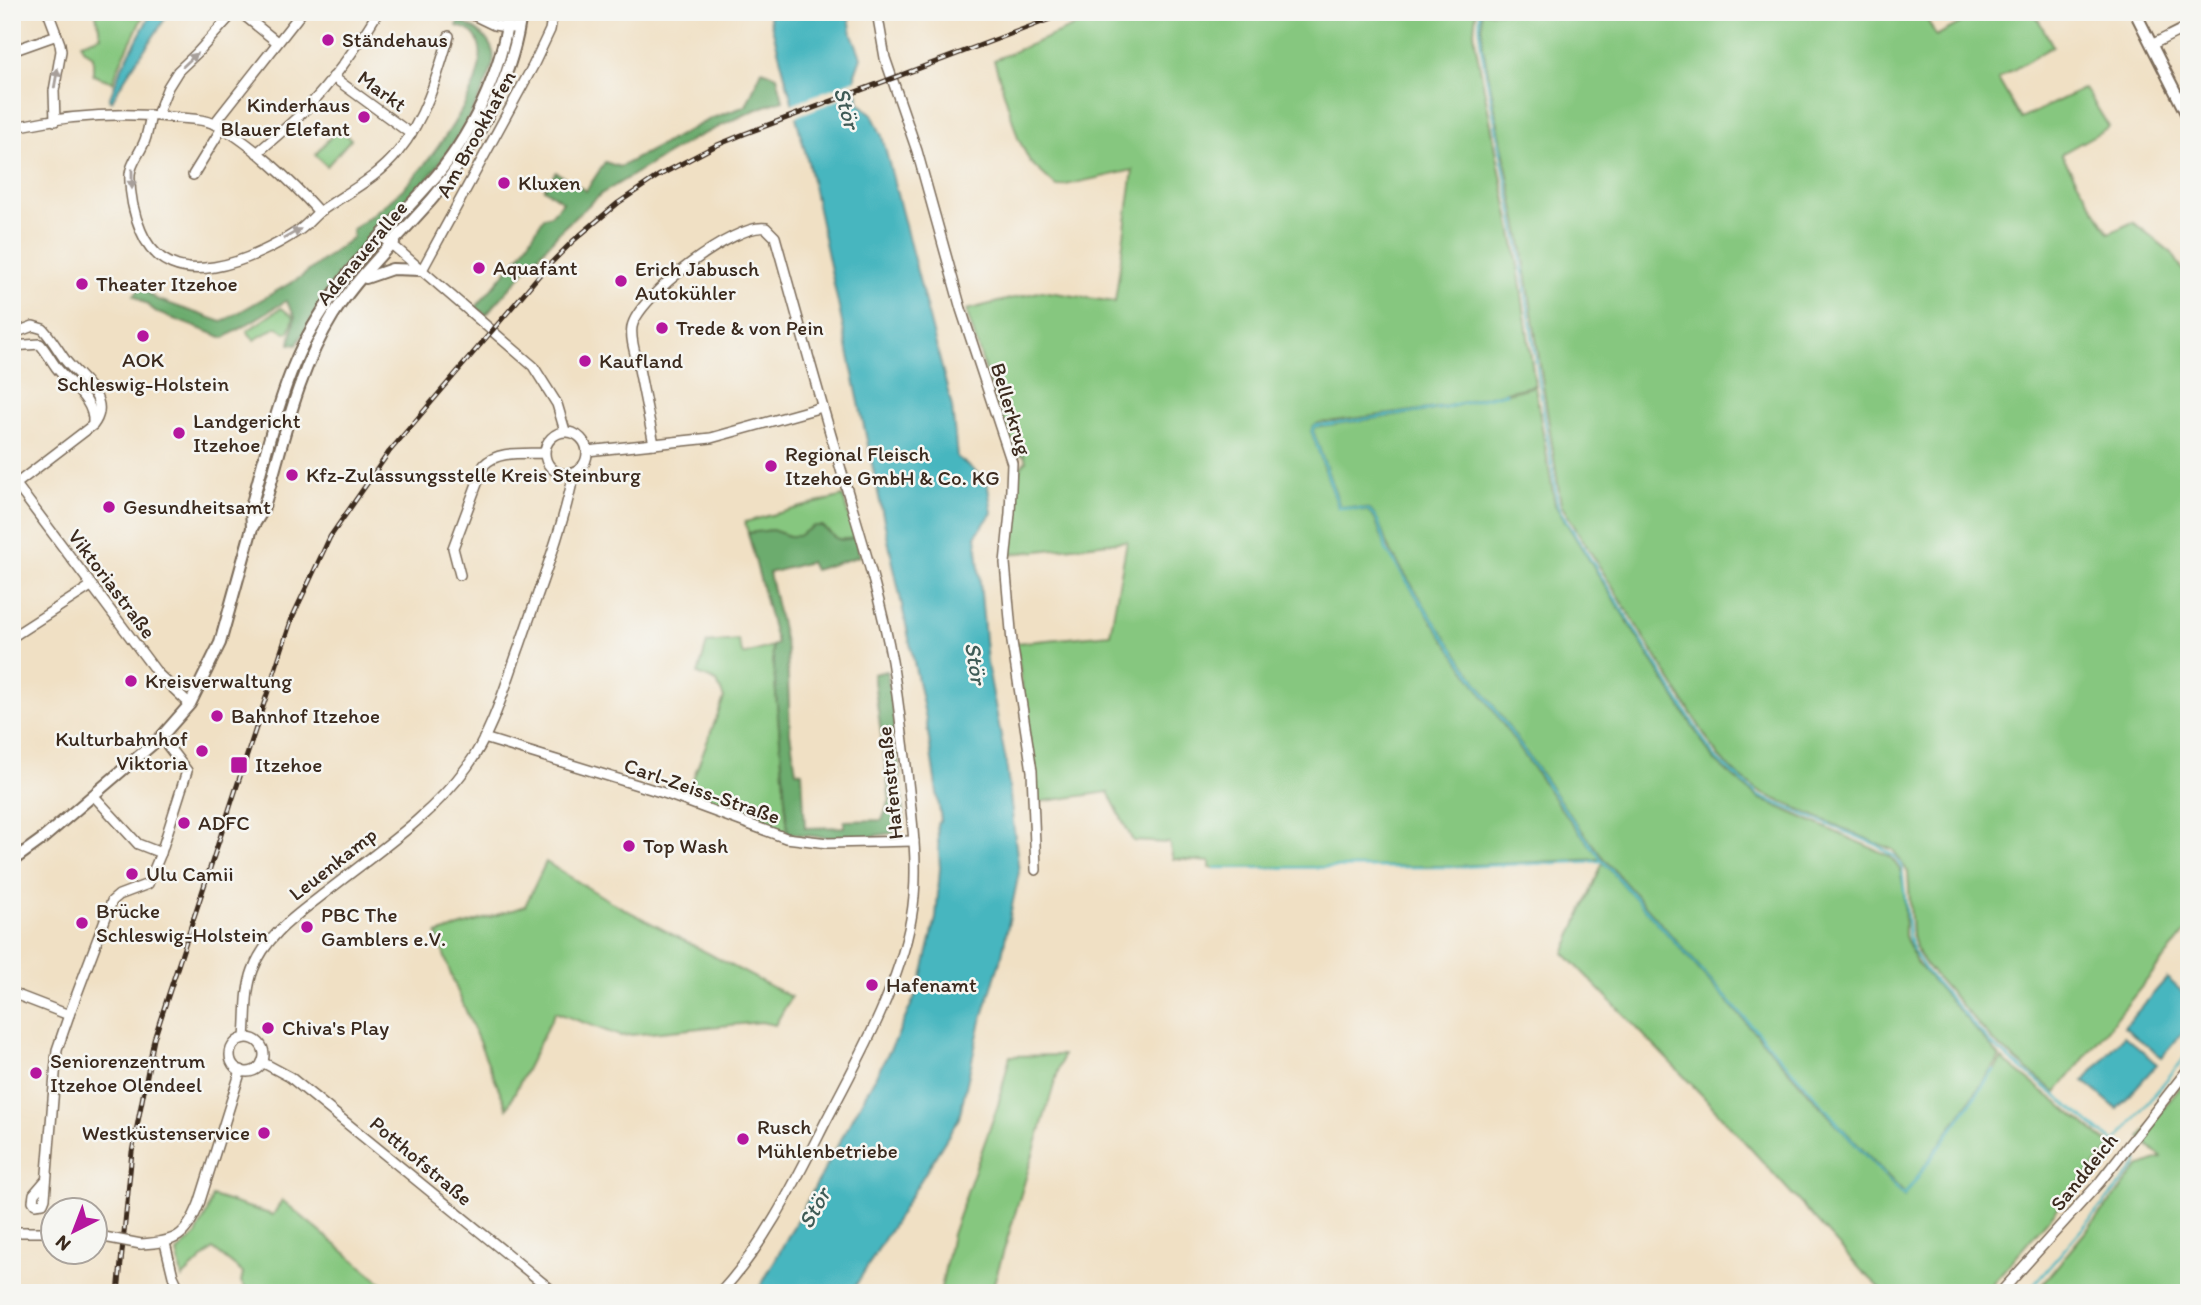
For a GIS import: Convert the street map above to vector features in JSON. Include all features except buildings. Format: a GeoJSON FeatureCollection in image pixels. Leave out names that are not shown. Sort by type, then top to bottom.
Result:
{"type":"FeatureCollection","features":[{"type":"Feature","properties":{"kind":"main road"},"geometry":{"type":"LineString","coordinates":[[2135,12],[2189,119]]}},
{"type":"Feature","properties":{"kind":"main road","name":"Adenauerallee"},"geometry":{"type":"LineString","coordinates":[[252,528],[251,507],[298,355],[338,288],[431,182],[462,141],[481,105],[514,20]]}},
{"type":"Feature","properties":{"kind":"main road","name":"Adenauerallee"},"geometry":{"type":"LineString","coordinates":[[12,861],[31,848],[161,737],[190,704],[220,643],[252,528],[263,510],[308,362],[335,313],[391,244],[434,197],[467,152],[499,87],[514,49],[514,20]]}},
{"type":"Feature","properties":{"kind":"main road"},"geometry":{"type":"LineString","coordinates":[[361,281],[392,268],[422,270]]}},
{"type":"Feature","properties":{"kind":"street"},"geometry":{"type":"LineString","coordinates":[[48,12],[61,51],[54,91],[55,121]]}},
{"type":"Feature","properties":{"kind":"street"},"geometry":{"type":"LineString","coordinates":[[277,42],[237,12],[178,71],[168,87],[130,171],[138,225],[149,246],[161,257],[183,267],[197,269],[222,266],[244,258],[291,235],[388,163],[411,134],[428,99],[449,36]]}},
{"type":"Feature","properties":{"kind":"street"},"geometry":{"type":"LineString","coordinates":[[193,175],[218,126],[277,42],[302,12]]}},
{"type":"Feature","properties":{"kind":"street"},"geometry":{"type":"LineString","coordinates":[[257,153],[304,110],[333,78],[378,12]]}},
{"type":"Feature","properties":{"kind":"street"},"geometry":{"type":"LineString","coordinates":[[468,13],[480,12],[514,20]]}},
{"type":"Feature","properties":{"kind":"street","name":"Am Brookhafen"},"geometry":{"type":"LineString","coordinates":[[422,270],[533,66],[550,30],[553,12]]}},
{"type":"Feature","properties":{"kind":"street","name":"Bellerkrug"},"geometry":{"type":"LineString","coordinates":[[877,12],[885,58],[917,151],[961,309],[1012,463],[1005,563],[1012,642],[1032,771],[1036,870]]}},
{"type":"Feature","properties":{"kind":"street"},"geometry":{"type":"LineString","coordinates":[[468,13],[494,25],[514,20]]}},
{"type":"Feature","properties":{"kind":"street"},"geometry":{"type":"LineString","coordinates":[[2153,44],[2189,26]]}},
{"type":"Feature","properties":{"kind":"street"},"geometry":{"type":"LineString","coordinates":[[12,51],[57,35]]}},
{"type":"Feature","properties":{"kind":"street","name":"Markt"},"geometry":{"type":"LineString","coordinates":[[333,78],[411,134]]}},
{"type":"Feature","properties":{"kind":"street"},"geometry":{"type":"LineString","coordinates":[[20,126],[111,115],[154,115],[218,126],[257,153],[300,190],[319,212]]}},
{"type":"Feature","properties":{"kind":"street","name":"Hafenstraße"},"geometry":{"type":"LineString","coordinates":[[654,444],[632,337],[636,315],[656,292],[719,245],[755,227],[766,228],[775,237],[870,568],[887,637],[901,721],[914,841],[912,916],[892,986],[845,1084],[768,1228],[744,1265],[720,1293]]}},
{"type":"Feature","properties":{"kind":"street"},"geometry":{"type":"LineString","coordinates":[[382,236],[533,366],[557,404],[565,431]]}},
{"type":"Feature","properties":{"kind":"street"},"geometry":{"type":"LineString","coordinates":[[12,334],[33,326],[43,329],[64,359],[90,387],[98,401],[100,412],[93,425],[14,482]]}},
{"type":"Feature","properties":{"kind":"street"},"geometry":{"type":"LineString","coordinates":[[25,328],[91,410],[93,425]]}},
{"type":"Feature","properties":{"kind":"street"},"geometry":{"type":"LineString","coordinates":[[12,346],[40,344]]}},
{"type":"Feature","properties":{"kind":"street"},"geometry":{"type":"LineString","coordinates":[[587,451],[717,437],[822,407]]}},
{"type":"Feature","properties":{"kind":"street"},"geometry":{"type":"LineString","coordinates":[[565,431],[580,437],[587,451],[586,461],[574,473],[558,472],[546,461],[544,453],[551,437],[565,431]]}},
{"type":"Feature","properties":{"kind":"street"},"geometry":{"type":"LineString","coordinates":[[460,575],[453,548],[484,465],[497,456],[544,453]]}},
{"type":"Feature","properties":{"kind":"street","name":"Leuenkamp"},"geometry":{"type":"LineString","coordinates":[[165,1243],[182,1233],[195,1214],[241,1070],[233,1064],[230,1055],[233,1045],[245,1038],[251,975],[269,942],[295,916],[441,799],[467,768],[484,738],[504,688],[555,543],[574,473]]}},
{"type":"Feature","properties":{"kind":"street","name":"Viktoriastraße"},"geometry":{"type":"LineString","coordinates":[[14,482],[158,674],[190,704]]}},
{"type":"Feature","properties":{"kind":"street"},"geometry":{"type":"LineString","coordinates":[[12,637],[91,586]]}},
{"type":"Feature","properties":{"kind":"street"},"geometry":{"type":"LineString","coordinates":[[46,1180],[57,1050],[69,1015],[110,904],[118,896],[148,884],[186,777],[186,767],[161,737]]}},
{"type":"Feature","properties":{"kind":"street","name":"Carl-Zeiss-Straße"},"geometry":{"type":"LineString","coordinates":[[484,738],[667,794],[778,836],[821,843],[914,841]]}},
{"type":"Feature","properties":{"kind":"street"},"geometry":{"type":"LineString","coordinates":[[93,795],[138,844],[161,853]]}},
{"type":"Feature","properties":{"kind":"street"},"geometry":{"type":"LineString","coordinates":[[12,993],[69,1015]]}},
{"type":"Feature","properties":{"kind":"street"},"geometry":{"type":"LineString","coordinates":[[241,1070],[253,1070],[262,1062],[260,1045],[245,1038]]}},
{"type":"Feature","properties":{"kind":"street","name":"Potthofstraße"},"geometry":{"type":"LineString","coordinates":[[262,1062],[290,1077],[555,1293]]}},
{"type":"Feature","properties":{"kind":"street","name":"Sanddeich"},"geometry":{"type":"LineString","coordinates":[[2000,1293],[2099,1183],[2189,1068]]}},
{"type":"Feature","properties":{"kind":"street"},"geometry":{"type":"LineString","coordinates":[[12,1232],[38,1232]]}},
{"type":"Feature","properties":{"kind":"street"},"geometry":{"type":"LineString","coordinates":[[108,1238],[141,1244],[165,1243],[173,1276],[181,1293]]}},
{"type":"Feature","properties":{"kind":"green space"},"geometry":{"type":"Polygon","coordinates":[[[97,12],[145,12],[113,82],[93,75],[93,56],[83,49],[81,43],[101,36],[97,12]]]}},
{"type":"Feature","properties":{"kind":"green space"},"geometry":{"type":"Polygon","coordinates":[[[1108,12],[1476,12],[1476,47],[1516,253],[1535,385],[1443,407],[1319,423],[1313,426],[1311,431],[1338,507],[1368,511],[1376,521],[1386,549],[1431,620],[1562,810],[1601,859],[1455,866],[1210,868],[1210,862],[1173,859],[1169,843],[1133,841],[1108,792],[1038,802],[1016,643],[1110,634],[1127,541],[1010,554],[1015,485],[1018,470],[1026,461],[1024,455],[1012,454],[966,310],[1042,291],[1115,302],[1133,170],[1057,187],[1030,162],[1018,138],[994,60],[1108,12]]]}},
{"type":"Feature","properties":{"kind":"green space"},"geometry":{"type":"Polygon","coordinates":[[[1481,12],[1923,12],[1936,36],[1981,12],[2034,12],[2053,46],[1998,79],[2021,119],[2085,88],[2109,127],[2061,154],[2109,233],[2133,222],[2172,253],[2189,280],[2189,928],[2056,1093],[1993,1041],[1929,969],[1916,950],[1912,935],[1908,872],[1893,850],[1761,793],[1718,756],[1561,505],[1523,252],[1483,47],[1481,12]]]}},
{"type":"Feature","properties":{"kind":"green space"},"geometry":{"type":"Polygon","coordinates":[[[458,21],[480,33],[493,52],[493,66],[484,88],[462,129],[422,186],[391,221],[345,265],[297,345],[290,344],[295,316],[286,301],[224,338],[158,313],[134,295],[141,287],[156,299],[222,322],[301,277],[353,237],[352,230],[406,186],[431,157],[471,92],[478,71],[480,51],[475,36],[457,26],[458,21]]]}},
{"type":"Feature","properties":{"kind":"green space"},"geometry":{"type":"Polygon","coordinates":[[[762,70],[777,76],[783,100],[693,139],[601,194],[563,228],[486,315],[476,307],[521,254],[544,217],[551,215],[563,202],[544,189],[556,172],[586,191],[605,162],[620,167],[710,119],[746,106],[762,70]]]}},
{"type":"Feature","properties":{"kind":"green space"},"geometry":{"type":"Polygon","coordinates":[[[338,128],[351,139],[327,166],[315,155],[338,128]]]}},
{"type":"Feature","properties":{"kind":"green space"},"geometry":{"type":"Polygon","coordinates":[[[281,308],[294,317],[289,332],[285,333],[277,327],[254,340],[247,331],[281,308]]]}},
{"type":"Feature","properties":{"kind":"green space"},"geometry":{"type":"Polygon","coordinates":[[[1535,386],[1555,505],[1713,759],[1758,798],[1890,856],[1900,870],[1904,889],[1905,935],[1916,962],[2000,1057],[1905,1194],[1843,1129],[1604,859],[1565,808],[1433,619],[1388,547],[1378,520],[1370,509],[1340,506],[1313,430],[1315,427],[1443,409],[1535,386]]]}},
{"type":"Feature","properties":{"kind":"green space"},"geometry":{"type":"Polygon","coordinates":[[[843,496],[855,538],[839,539],[822,526],[814,526],[799,536],[789,536],[772,530],[748,533],[745,522],[843,496]]]}},
{"type":"Feature","properties":{"kind":"green space"},"geometry":{"type":"Polygon","coordinates":[[[814,526],[822,526],[839,539],[855,538],[860,556],[814,570],[810,562],[769,573],[787,651],[790,733],[796,771],[802,772],[805,828],[844,827],[844,821],[882,820],[890,800],[873,674],[887,671],[896,736],[891,736],[891,741],[897,741],[904,822],[898,832],[843,838],[788,833],[772,646],[777,644],[748,533],[772,530],[798,536],[814,526]]]}},
{"type":"Feature","properties":{"kind":"green space"},"geometry":{"type":"Polygon","coordinates":[[[738,640],[743,655],[772,646],[788,833],[687,794],[724,698],[717,682],[698,674],[707,643],[738,640]]]}},
{"type":"Feature","properties":{"kind":"green space"},"geometry":{"type":"Polygon","coordinates":[[[546,862],[611,902],[791,997],[775,1025],[761,1022],[620,1036],[555,1012],[507,1108],[452,978],[437,934],[525,906],[546,862]]]}},
{"type":"Feature","properties":{"kind":"green space"},"geometry":{"type":"Polygon","coordinates":[[[1603,862],[1904,1197],[2002,1059],[2112,1146],[1984,1293],[1886,1293],[1861,1270],[1702,1095],[1564,953],[1603,862]]]}},
{"type":"Feature","properties":{"kind":"green space"},"geometry":{"type":"Polygon","coordinates":[[[1063,1055],[991,1293],[940,1293],[952,1234],[998,1105],[1010,1056],[1063,1055]]]}},
{"type":"Feature","properties":{"kind":"green space"},"geometry":{"type":"Polygon","coordinates":[[[2189,1076],[2189,1293],[2035,1293],[2139,1167],[2162,1158],[2140,1138],[2189,1076]]]}},
{"type":"Feature","properties":{"kind":"green space"},"geometry":{"type":"Polygon","coordinates":[[[212,1196],[273,1215],[282,1200],[394,1293],[249,1293],[241,1282],[243,1273],[213,1249],[182,1278],[177,1252],[196,1235],[212,1196]]]}},
{"type":"Feature","properties":{"kind":"water"},"geometry":{"type":"Polygon","coordinates":[[[152,12],[169,12],[112,101],[109,100],[121,69],[152,12]]]}},
{"type":"Feature","properties":{"kind":"water","name":"Stör"},"geometry":{"type":"Polygon","coordinates":[[[768,12],[848,12],[852,34],[861,57],[855,74],[859,103],[872,114],[882,136],[952,407],[957,457],[987,480],[992,513],[976,535],[987,663],[1006,762],[1019,872],[1002,955],[980,1025],[959,1118],[851,1293],[757,1293],[896,1039],[920,985],[936,918],[940,868],[937,824],[941,820],[926,719],[808,162],[768,12]]]}},
{"type":"Feature","properties":{"kind":"water"},"geometry":{"type":"Polygon","coordinates":[[[2167,978],[2189,998],[2189,1025],[2162,1057],[2124,1027],[2167,978]]]}},
{"type":"Feature","properties":{"kind":"water"},"geometry":{"type":"Polygon","coordinates":[[[2124,1036],[2157,1064],[2117,1109],[2084,1081],[2124,1036]]]}},
{"type":"Feature","properties":{"kind":"pier"},"geometry":{"type":"Polygon","coordinates":[[[859,78],[861,91],[792,118],[789,105],[859,78]]]}},
{"type":"Feature","properties":{"kind":"waterway"},"geometry":{"type":"LineString","coordinates":[[1479,12],[1481,48],[1520,253],[1558,507],[1715,758],[1759,796],[1877,845],[1894,856],[1902,868],[1909,937],[1913,951],[1926,971],[1991,1044],[2115,1143],[2189,1052]]}},
{"type":"Feature","properties":{"kind":"waterway"},"geometry":{"type":"LineString","coordinates":[[1506,393],[1443,408],[1314,426],[1312,431],[1339,507],[1369,510],[1378,521],[1386,549],[1432,619],[1603,861],[1904,1196],[1994,1070]]}},
{"type":"Feature","properties":{"kind":"waterway"},"geometry":{"type":"LineString","coordinates":[[1215,868],[1455,867],[1603,861]]}},
{"type":"Feature","properties":{"kind":"waterway"},"geometry":{"type":"LineString","coordinates":[[2027,1293],[2136,1166],[2136,1158]]}},
{"type":"Feature","properties":{"kind":"railway"},"geometry":{"type":"LineString","coordinates":[[118,1293],[132,1152],[154,1039],[292,618],[330,537],[389,452],[542,272],[573,241],[618,203],[658,176],[744,134],[1069,12]]}},
{"type":"Feature","properties":{"kind":"place","name":"Ständehaus"},"geometry":{"type":"Point","coordinates":[328,40]}},
{"type":"Feature","properties":{"kind":"place","name":"Kinderhaus Blauer Elefant"},"geometry":{"type":"Point","coordinates":[364,117]}},
{"type":"Feature","properties":{"kind":"place","name":"Kluxen"},"geometry":{"type":"Point","coordinates":[504,183]}},
{"type":"Feature","properties":{"kind":"place","name":"Aquafant"},"geometry":{"type":"Point","coordinates":[479,268]}},
{"type":"Feature","properties":{"kind":"place","name":"Erich Jabusch Autokühler"},"geometry":{"type":"Point","coordinates":[621,281]}},
{"type":"Feature","properties":{"kind":"place","name":"Theater Itzehoe"},"geometry":{"type":"Point","coordinates":[82,284]}},
{"type":"Feature","properties":{"kind":"place","name":"Trede & von Pein"},"geometry":{"type":"Point","coordinates":[662,328]}},
{"type":"Feature","properties":{"kind":"place","name":"AOK Schleswig-Holstein"},"geometry":{"type":"Point","coordinates":[143,336]}},
{"type":"Feature","properties":{"kind":"place","name":"Kaufland"},"geometry":{"type":"Point","coordinates":[585,361]}},
{"type":"Feature","properties":{"kind":"place","name":"Landgericht Itzehoe"},"geometry":{"type":"Point","coordinates":[179,433]}},
{"type":"Feature","properties":{"kind":"place","name":"Regional Fleisch Itzehoe GmbH & Co. KG"},"geometry":{"type":"Point","coordinates":[771,466]}},
{"type":"Feature","properties":{"kind":"place","name":"Kfz-Zulassungsstelle Kreis Steinburg"},"geometry":{"type":"Point","coordinates":[292,475]}},
{"type":"Feature","properties":{"kind":"place","name":"Gesundheitsamt"},"geometry":{"type":"Point","coordinates":[109,507]}},
{"type":"Feature","properties":{"kind":"place","name":"Kreisverwaltung"},"geometry":{"type":"Point","coordinates":[131,681]}},
{"type":"Feature","properties":{"kind":"place","name":"Bahnhof Itzehoe"},"geometry":{"type":"Point","coordinates":[217,716]}},
{"type":"Feature","properties":{"kind":"place","name":"Kulturbahnhof Viktoria"},"geometry":{"type":"Point","coordinates":[202,751]}},
{"type":"Feature","properties":{"kind":"place","name":"Itzehoe"},"geometry":{"type":"Point","coordinates":[239,765]}},
{"type":"Feature","properties":{"kind":"place","name":"ADFC"},"geometry":{"type":"Point","coordinates":[184,823]}},
{"type":"Feature","properties":{"kind":"place","name":"Top Wash"},"geometry":{"type":"Point","coordinates":[629,846]}},
{"type":"Feature","properties":{"kind":"place","name":"Ulu Camii"},"geometry":{"type":"Point","coordinates":[132,874]}},
{"type":"Feature","properties":{"kind":"place","name":"Brücke Schleswig-Holstein"},"geometry":{"type":"Point","coordinates":[82,923]}},
{"type":"Feature","properties":{"kind":"place","name":"PBC The Gamblers e.V."},"geometry":{"type":"Point","coordinates":[307,927]}},
{"type":"Feature","properties":{"kind":"place","name":"Hafenamt"},"geometry":{"type":"Point","coordinates":[872,985]}},
{"type":"Feature","properties":{"kind":"place","name":"Chiva's Play"},"geometry":{"type":"Point","coordinates":[268,1028]}},
{"type":"Feature","properties":{"kind":"place","name":"Seniorenzentrum Itzehoe Olendeel"},"geometry":{"type":"Point","coordinates":[36,1073]}},
{"type":"Feature","properties":{"kind":"place","name":"Westküstenservice"},"geometry":{"type":"Point","coordinates":[264,1133]}},
{"type":"Feature","properties":{"kind":"place","name":"Rusch Mühlenbetriebe"},"geometry":{"type":"Point","coordinates":[743,1139]}}]}
